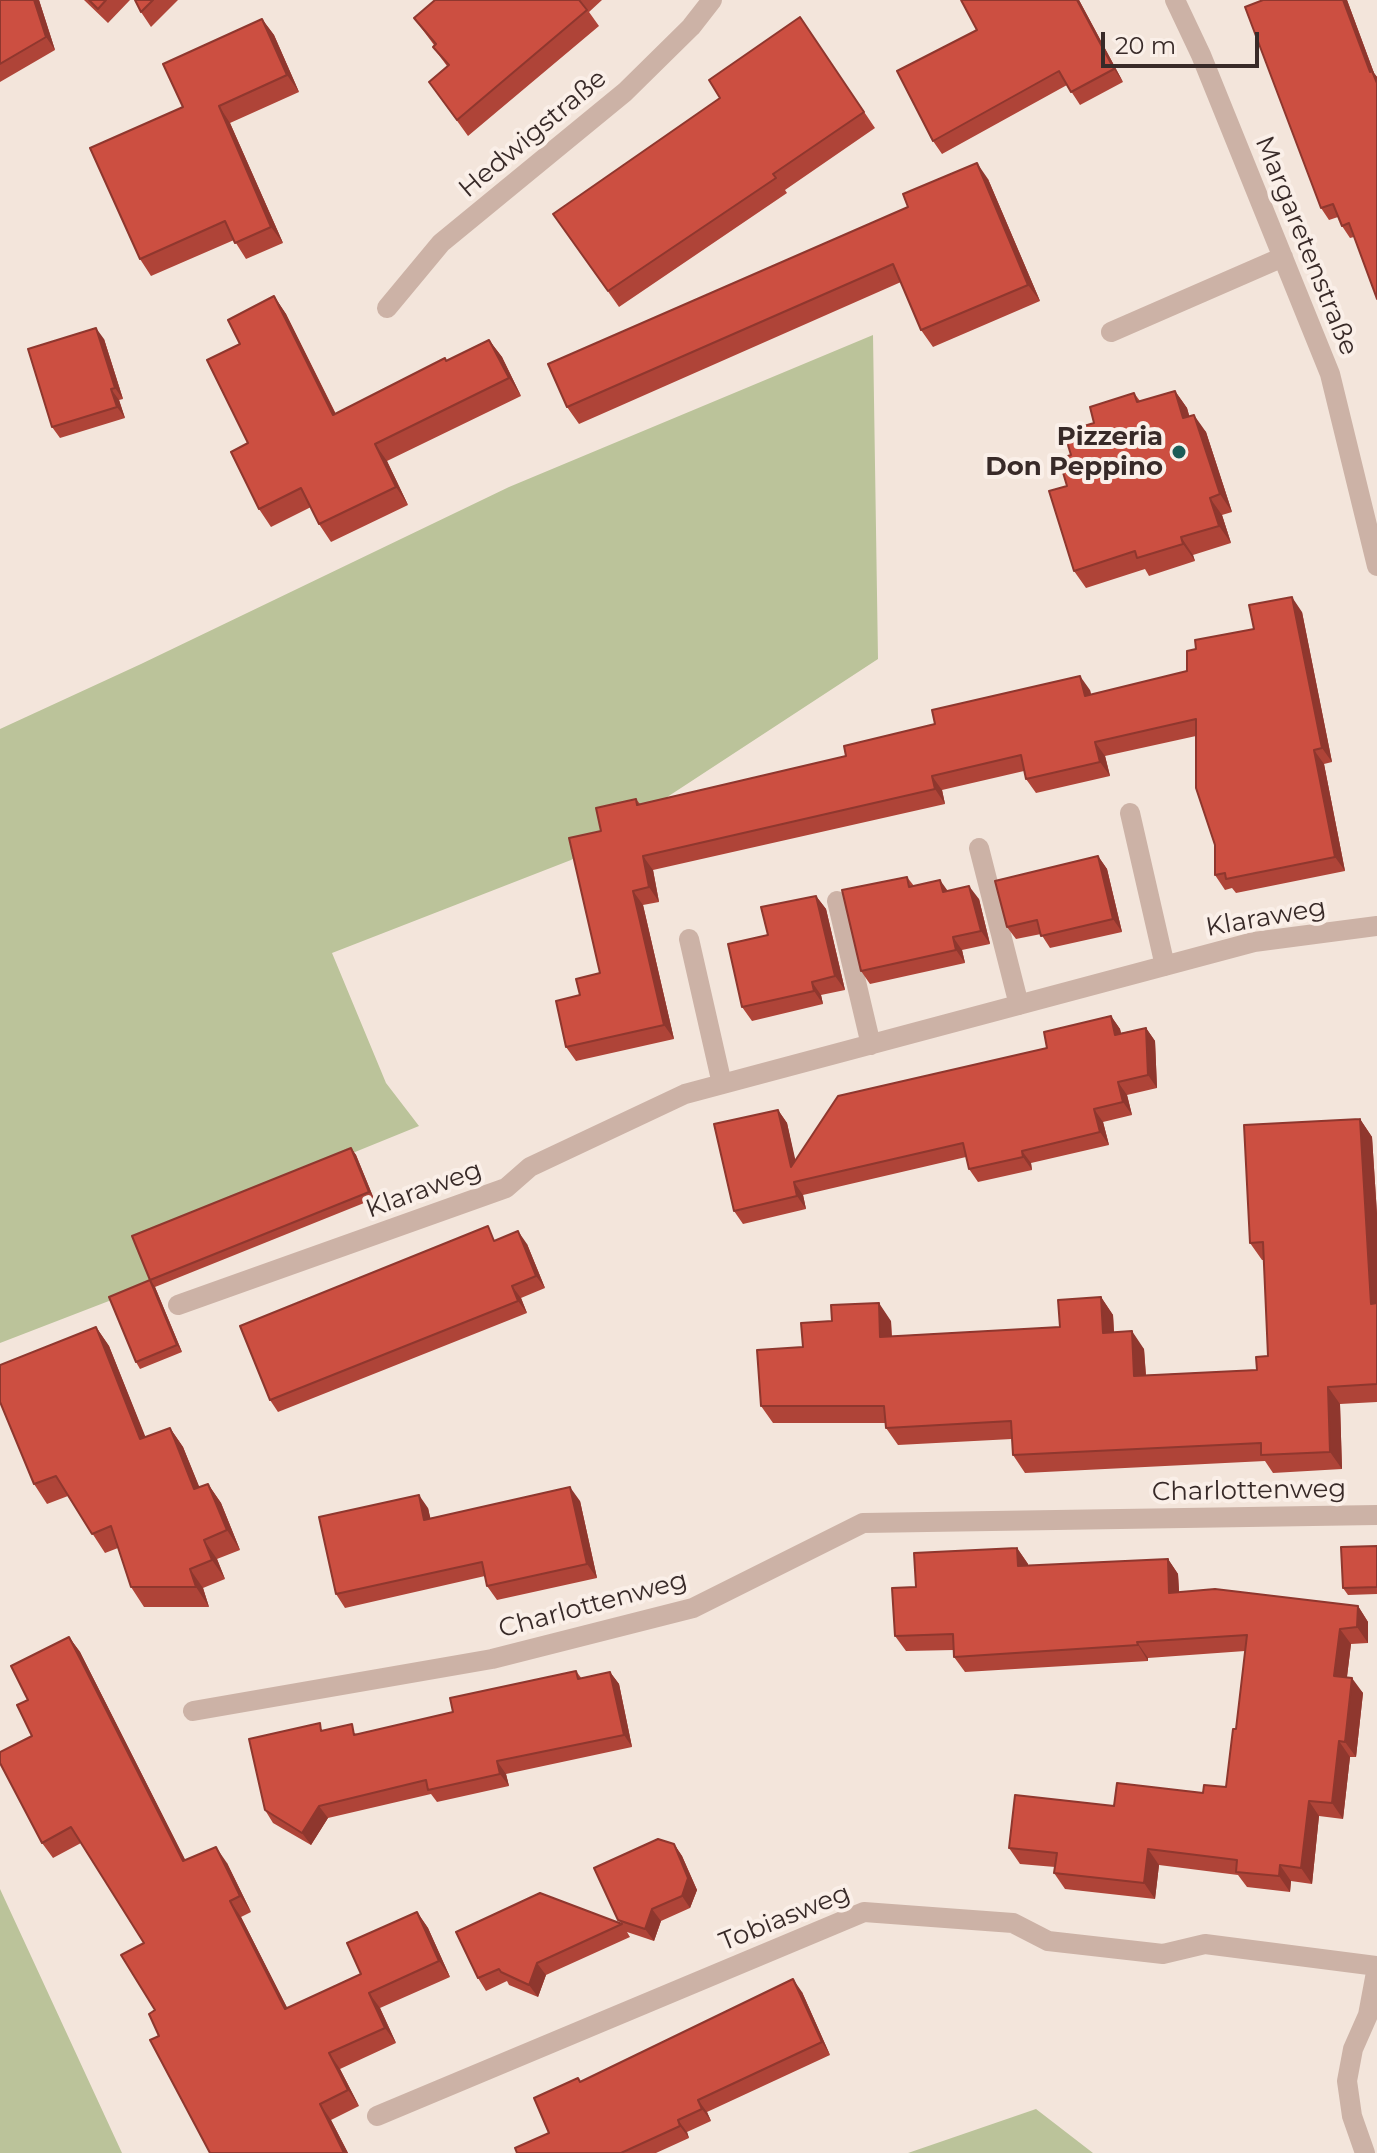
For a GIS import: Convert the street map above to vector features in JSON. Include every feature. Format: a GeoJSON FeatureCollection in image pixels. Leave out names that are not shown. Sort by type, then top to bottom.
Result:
{"type":"FeatureCollection","features":[{"type":"Feature","properties":{"kind":"street","name":"Hedwigstraße"},"geometry":{"type":"LineString","coordinates":[[387,308],[441,243],[625,92],[691,27],[712,0]]}},
{"type":"Feature","properties":{"kind":"street","name":"Margaretenstraße"},"geometry":{"type":"LineString","coordinates":[[1175,0],[1201,55],[1330,374],[1377,566]]}},
{"type":"Feature","properties":{"kind":"street"},"geometry":{"type":"LineString","coordinates":[[1111,332],[1283,257]]}},
{"type":"Feature","properties":{"kind":"street"},"geometry":{"type":"LineString","coordinates":[[1130,813],[1165,966]]}},
{"type":"Feature","properties":{"kind":"street"},"geometry":{"type":"LineString","coordinates":[[979,848],[1019,1005]]}},
{"type":"Feature","properties":{"kind":"street"},"geometry":{"type":"LineString","coordinates":[[837,901],[871,1045]]}},
{"type":"Feature","properties":{"kind":"street","name":"Klaraweg"},"geometry":{"type":"LineString","coordinates":[[178,1305],[506,1188],[530,1167],[685,1094],[1254,942],[1377,926]]}},
{"type":"Feature","properties":{"kind":"street"},"geometry":{"type":"LineString","coordinates":[[689,939],[722,1084]]}},
{"type":"Feature","properties":{"kind":"street","name":"Charlottenweg"},"geometry":{"type":"LineString","coordinates":[[193,1711],[492,1659],[693,1608],[863,1523],[1377,1515]]}},
{"type":"Feature","properties":{"kind":"street","name":"Tobiasweg"},"geometry":{"type":"LineString","coordinates":[[377,2116],[864,1912],[1013,1923],[1048,1941],[1163,1954],[1205,1944],[1377,1966]]}},
{"type":"Feature","properties":{"kind":"street"},"geometry":{"type":"LineString","coordinates":[[1365,2153],[1352,2116],[1347,2081],[1353,2049],[1368,2015],[1377,1966]]}},
{"type":"Feature","properties":{"kind":"green space"},"geometry":{"type":"Polygon","coordinates":[[[873,335],[878,659],[571,860],[332,953],[386,1083],[419,1126],[136,1241],[153,1284],[0,1343],[0,729],[509,487],[873,335]]]}},
{"type":"Feature","properties":{"kind":"green space"},"geometry":{"type":"Polygon","coordinates":[[[0,1889],[122,2153],[0,2153],[0,1889]]]}},
{"type":"Feature","properties":{"kind":"green space"},"geometry":{"type":"Polygon","coordinates":[[[1036,2109],[1093,2153],[908,2153],[1036,2109]]]}},
{"type":"Feature","properties":{"kind":"building"},"geometry":{"type":"Polygon","coordinates":[[[0,0],[34,0],[46,37],[0,64],[0,0]]]}},
{"type":"Feature","properties":{"kind":"building"},"geometry":{"type":"Polygon","coordinates":[[[89,0],[106,0],[98,9],[89,0]]]}},
{"type":"Feature","properties":{"kind":"building"},"geometry":{"type":"Polygon","coordinates":[[[135,0],[153,0],[141,12],[135,0]]]}},
{"type":"Feature","properties":{"kind":"building"},"geometry":{"type":"Polygon","coordinates":[[[435,0],[579,0],[587,10],[457,120],[429,82],[449,65],[414,18],[435,0]]]}},
{"type":"Feature","properties":{"kind":"building"},"geometry":{"type":"Polygon","coordinates":[[[961,0],[1077,0],[1114,69],[1071,92],[1059,71],[933,141],[897,71],[977,30],[961,0]]]}},
{"type":"Feature","properties":{"kind":"building"},"geometry":{"type":"Polygon","coordinates":[[[1263,0],[1343,0],[1377,83],[1377,299],[1349,223],[1342,226],[1333,204],[1321,208],[1245,7],[1263,0]]]}},
{"type":"Feature","properties":{"kind":"building"},"geometry":{"type":"Polygon","coordinates":[[[800,17],[864,112],[773,174],[776,178],[608,291],[553,214],[720,98],[709,80],[800,17]]]}},
{"type":"Feature","properties":{"kind":"building"},"geometry":{"type":"Polygon","coordinates":[[[262,19],[287,75],[219,106],[271,227],[235,243],[225,221],[140,259],[90,148],[183,107],[163,64],[262,19]]]}},
{"type":"Feature","properties":{"kind":"building"},"geometry":{"type":"Polygon","coordinates":[[[977,163],[1028,285],[921,330],[893,264],[567,407],[548,364],[908,207],[903,194],[977,163]]]}},
{"type":"Feature","properties":{"kind":"building"},"geometry":{"type":"Polygon","coordinates":[[[274,296],[333,415],[445,358],[446,361],[489,340],[509,378],[375,444],[396,487],[319,524],[301,488],[259,509],[231,452],[248,443],[207,360],[240,344],[228,320],[274,296]]]}},
{"type":"Feature","properties":{"kind":"building"},"geometry":{"type":"Polygon","coordinates":[[[96,328],[115,388],[111,389],[117,407],[52,427],[28,349],[96,328]]]}},
{"type":"Feature","properties":{"kind":"building"},"geometry":{"type":"Polygon","coordinates":[[[1175,391],[1183,418],[1194,415],[1220,494],[1210,498],[1219,526],[1181,537],[1183,544],[1137,558],[1135,551],[1074,571],[1049,491],[1067,486],[1059,459],[1071,455],[1064,432],[1094,423],[1090,407],[1134,393],[1137,402],[1175,391]]]}},
{"type":"Feature","properties":{"kind":"building"},"geometry":{"type":"Polygon","coordinates":[[[1292,597],[1322,748],[1314,750],[1335,857],[1226,879],[1225,873],[1215,875],[1215,845],[1196,788],[1196,719],[1095,742],[1100,762],[1026,779],[1021,755],[932,776],[935,789],[643,856],[649,887],[633,891],[664,1025],[566,1047],[556,1001],[580,995],[576,979],[600,973],[569,838],[601,831],[596,808],[636,799],[637,805],[846,756],[844,746],[935,724],[932,710],[1080,676],[1085,696],[1187,671],[1187,651],[1196,649],[1195,640],[1254,629],[1249,605],[1292,597]]]}},
{"type":"Feature","properties":{"kind":"building"},"geometry":{"type":"Polygon","coordinates":[[[1098,856],[1113,919],[1041,936],[1037,920],[1007,927],[995,881],[1098,856]]]}},
{"type":"Feature","properties":{"kind":"building"},"geometry":{"type":"Polygon","coordinates":[[[907,877],[909,887],[940,880],[943,892],[969,886],[981,931],[953,937],[956,950],[861,971],[842,890],[907,877]]]}},
{"type":"Feature","properties":{"kind":"building"},"geometry":{"type":"Polygon","coordinates":[[[816,896],[835,976],[812,982],[814,991],[742,1007],[728,944],[768,935],[761,907],[816,896]]]}},
{"type":"Feature","properties":{"kind":"building"},"geometry":{"type":"Polygon","coordinates":[[[1111,1016],[1115,1035],[1146,1028],[1148,1075],[1118,1082],[1123,1102],[1094,1109],[1100,1132],[1022,1151],[1023,1157],[969,1169],[963,1143],[794,1182],[797,1196],[734,1211],[714,1124],[778,1110],[791,1167],[838,1096],[1047,1048],[1044,1032],[1111,1016]]]}},
{"type":"Feature","properties":{"kind":"building"},"geometry":{"type":"Polygon","coordinates":[[[1360,1119],[1371,1304],[1377,1303],[1377,1384],[1328,1387],[1330,1452],[1261,1455],[1261,1443],[1013,1455],[1011,1421],[886,1428],[884,1406],[761,1406],[757,1350],[803,1347],[801,1323],[832,1321],[831,1305],[879,1303],[880,1337],[1060,1327],[1058,1300],[1101,1297],[1103,1333],[1132,1331],[1134,1376],[1257,1370],[1256,1357],[1268,1356],[1263,1242],[1250,1243],[1244,1125],[1360,1119]]]}},
{"type":"Feature","properties":{"kind":"building"},"geometry":{"type":"Polygon","coordinates":[[[351,1148],[369,1192],[150,1280],[132,1236],[351,1148]]]}},
{"type":"Feature","properties":{"kind":"building"},"geometry":{"type":"Polygon","coordinates":[[[488,1226],[494,1241],[518,1231],[536,1276],[512,1286],[518,1301],[270,1400],[240,1326],[488,1226]]]}},
{"type":"Feature","properties":{"kind":"building"},"geometry":{"type":"Polygon","coordinates":[[[150,1280],[177,1345],[136,1362],[109,1297],[150,1280]]]}},
{"type":"Feature","properties":{"kind":"building"},"geometry":{"type":"Polygon","coordinates":[[[96,1327],[140,1439],[170,1428],[194,1489],[208,1484],[227,1530],[204,1540],[212,1560],[190,1569],[196,1587],[131,1587],[111,1526],[92,1534],[56,1476],[34,1484],[0,1402],[0,1365],[96,1327]]]}},
{"type":"Feature","properties":{"kind":"building"},"geometry":{"type":"Polygon","coordinates":[[[570,1487],[587,1564],[487,1586],[482,1562],[336,1594],[319,1517],[419,1495],[424,1520],[570,1487]]]}},
{"type":"Feature","properties":{"kind":"building"},"geometry":{"type":"Polygon","coordinates":[[[1377,1546],[1377,1587],[1343,1588],[1341,1547],[1377,1546]]]}},
{"type":"Feature","properties":{"kind":"building"},"geometry":{"type":"Polygon","coordinates":[[[1017,1548],[1018,1566],[1168,1559],[1169,1593],[1215,1589],[1358,1606],[1357,1627],[1340,1629],[1334,1676],[1352,1678],[1345,1742],[1339,1741],[1332,1803],[1309,1801],[1301,1868],[1280,1865],[1279,1876],[1236,1872],[1237,1860],[1148,1849],[1144,1883],[1054,1873],[1057,1853],[1009,1848],[1015,1795],[1114,1806],[1117,1783],[1203,1793],[1204,1785],[1226,1787],[1247,1635],[954,1657],[953,1634],[895,1636],[892,1588],[916,1587],[914,1553],[1017,1548]]]}},
{"type":"Feature","properties":{"kind":"building"},"geometry":{"type":"Polygon","coordinates":[[[69,1637],[183,1861],[216,1847],[240,1896],[230,1901],[285,2009],[361,1974],[347,1943],[417,1912],[439,1961],[369,1993],[385,2028],[329,2053],[348,2090],[320,2104],[344,2153],[210,2153],[150,2040],[159,2036],[149,2014],[155,2010],[121,1955],[144,1943],[71,1827],[42,1843],[0,1763],[0,1752],[32,1736],[17,1705],[28,1700],[11,1666],[69,1637]]]}},
{"type":"Feature","properties":{"kind":"building"},"geometry":{"type":"Polygon","coordinates":[[[576,1671],[578,1679],[610,1672],[624,1735],[497,1761],[500,1774],[428,1790],[426,1780],[319,1806],[302,1833],[265,1810],[249,1739],[320,1723],[321,1731],[352,1724],[354,1735],[453,1712],[450,1698],[576,1671]]]}},
{"type":"Feature","properties":{"kind":"building"},"geometry":{"type":"Polygon","coordinates":[[[658,1839],[674,1844],[688,1878],[682,1896],[652,1909],[645,1929],[618,1920],[594,1868],[658,1839]]]}},
{"type":"Feature","properties":{"kind":"building"},"geometry":{"type":"Polygon","coordinates":[[[540,1893],[622,1924],[537,1963],[529,1985],[499,1969],[478,1978],[456,1932],[540,1893]]]}},
{"type":"Feature","properties":{"kind":"building"},"geometry":{"type":"Polygon","coordinates":[[[793,1979],[822,2042],[698,2100],[702,2109],[678,2120],[680,2126],[621,2153],[517,2153],[515,2148],[549,2133],[534,2098],[578,2078],[580,2082],[793,1979]]]}},
{"type":"Feature","properties":{"kind":"place","name":"Pizzeria Don Peppino"},"geometry":{"type":"Point","coordinates":[1179,452]}}]}
